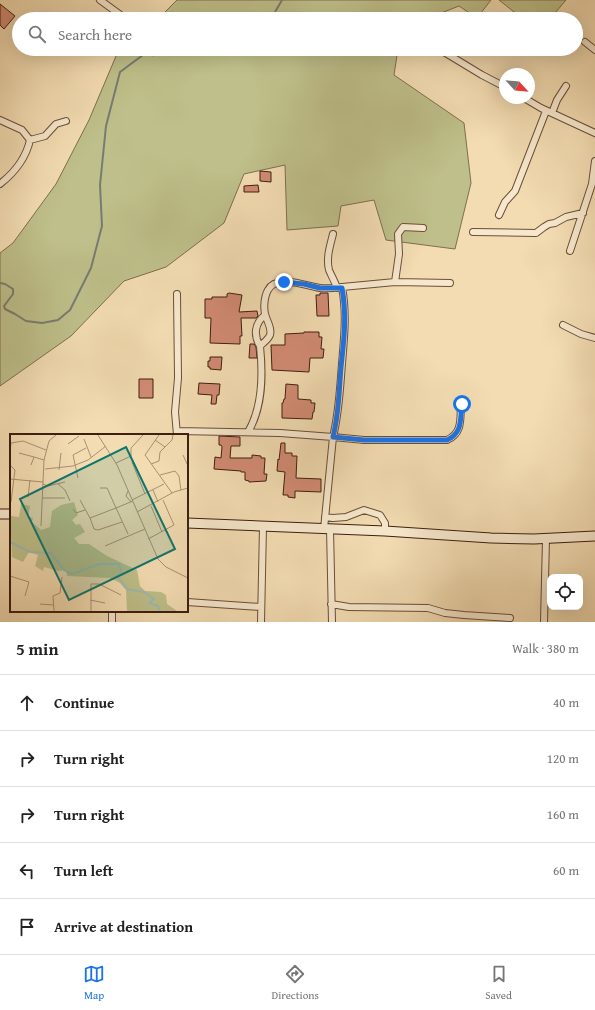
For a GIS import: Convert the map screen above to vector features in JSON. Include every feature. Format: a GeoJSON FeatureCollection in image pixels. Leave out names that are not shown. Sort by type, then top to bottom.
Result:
{"type":"FeatureCollection","features":[{"type":"Feature","properties":{"kind":"street"},"geometry":{"type":"LineString","coordinates":[[100,0],[116,12]]}},
{"type":"Feature","properties":{"kind":"street"},"geometry":{"type":"LineString","coordinates":[[585,42],[595,50]]}},
{"type":"Feature","properties":{"kind":"street"},"geometry":{"type":"LineString","coordinates":[[451,56],[499,84]]}},
{"type":"Feature","properties":{"kind":"street"},"geometry":{"type":"LineString","coordinates":[[499,215],[505,202],[515,191],[549,112],[566,86]]}},
{"type":"Feature","properties":{"kind":"street"},"geometry":{"type":"LineString","coordinates":[[535,104],[595,133]]}},
{"type":"Feature","properties":{"kind":"street"},"geometry":{"type":"LineString","coordinates":[[0,120],[22,130],[30,140],[28,150],[19,164],[0,184]]}},
{"type":"Feature","properties":{"kind":"street"},"geometry":{"type":"LineString","coordinates":[[30,140],[44,136],[56,124],[66,121]]}},
{"type":"Feature","properties":{"kind":"street"},"geometry":{"type":"LineString","coordinates":[[570,251],[592,184],[595,161]]}},
{"type":"Feature","properties":{"kind":"street"},"geometry":{"type":"LineString","coordinates":[[473,232],[536,233],[544,226],[556,223],[566,217],[583,213]]}},
{"type":"Feature","properties":{"kind":"street"},"geometry":{"type":"LineString","coordinates":[[395,282],[399,254],[398,234],[403,227],[423,228]]}},
{"type":"Feature","properties":{"kind":"street"},"geometry":{"type":"LineString","coordinates":[[332,234],[328,254],[330,270],[340,288],[345,304],[344,342],[325,518],[327,529],[332,622]]}},
{"type":"Feature","properties":{"kind":"street"},"geometry":{"type":"LineString","coordinates":[[260,346],[268,338],[271,332],[265,315],[265,299],[268,289],[272,286],[284,282],[304,284],[320,288],[340,288],[395,282],[450,282]]}},
{"type":"Feature","properties":{"kind":"street"},"geometry":{"type":"LineString","coordinates":[[178,294],[178,378],[175,412],[177,433],[248,432],[280,433],[364,440],[447,440],[454,437],[459,431],[462,404]]}},
{"type":"Feature","properties":{"kind":"street"},"geometry":{"type":"LineString","coordinates":[[248,432],[254,421],[260,401],[260,346],[257,342],[255,333],[259,320],[265,315]]}},
{"type":"Feature","properties":{"kind":"street"},"geometry":{"type":"LineString","coordinates":[[563,325],[581,334],[595,338]]}},
{"type":"Feature","properties":{"kind":"street"},"geometry":{"type":"LineString","coordinates":[[254,421],[257,433]]}},
{"type":"Feature","properties":{"kind":"street"},"geometry":{"type":"LineString","coordinates":[[325,518],[346,517],[364,510],[380,515],[385,523],[385,531]]}},
{"type":"Feature","properties":{"kind":"street"},"geometry":{"type":"LineString","coordinates":[[188,523],[385,531],[491,538],[546,539],[595,536]]}},
{"type":"Feature","properties":{"kind":"street"},"geometry":{"type":"LineString","coordinates":[[262,622],[263,526]]}},
{"type":"Feature","properties":{"kind":"street"},"geometry":{"type":"LineString","coordinates":[[544,622],[546,539]]}},
{"type":"Feature","properties":{"kind":"street"},"geometry":{"type":"LineString","coordinates":[[188,602],[261,606]]}},
{"type":"Feature","properties":{"kind":"street"},"geometry":{"type":"LineString","coordinates":[[331,604],[349,607],[428,608],[464,616],[510,618]]}},
{"type":"Feature","properties":{"kind":"green space"},"geometry":{"type":"Polygon","coordinates":[[[177,0],[491,0],[482,12],[468,12],[459,6],[444,12],[165,12],[177,0]]]}},
{"type":"Feature","properties":{"kind":"green space"},"geometry":{"type":"Polygon","coordinates":[[[499,0],[566,0],[556,12],[514,12],[499,0]]]}},
{"type":"Feature","properties":{"kind":"green space"},"geometry":{"type":"Polygon","coordinates":[[[116,56],[397,56],[394,75],[464,123],[471,183],[455,249],[386,240],[374,200],[341,206],[338,226],[287,230],[285,165],[244,174],[224,223],[166,267],[124,281],[71,336],[0,386],[0,253],[13,243],[56,184],[89,120],[116,56]]]}},
{"type":"Feature","properties":{"kind":"building"},"geometry":{"type":"Polygon","coordinates":[[[0,4],[12,14],[12,20],[4,29],[0,25],[0,4]]]}},
{"type":"Feature","properties":{"kind":"building"},"geometry":{"type":"Polygon","coordinates":[[[260,171],[271,172],[271,182],[260,181],[260,171]]]}},
{"type":"Feature","properties":{"kind":"building"},"geometry":{"type":"Polygon","coordinates":[[[258,185],[259,192],[244,192],[244,186],[258,185]]]}},
{"type":"Feature","properties":{"kind":"building"},"geometry":{"type":"Polygon","coordinates":[[[320,293],[328,293],[329,316],[317,316],[316,295],[320,295],[320,293]]]}},
{"type":"Feature","properties":{"kind":"building"},"geometry":{"type":"Polygon","coordinates":[[[227,294],[242,295],[239,312],[257,311],[258,316],[256,318],[241,318],[242,336],[240,336],[240,344],[210,343],[211,318],[205,318],[205,299],[212,299],[212,297],[227,297],[227,294]]]}},
{"type":"Feature","properties":{"kind":"building"},"geometry":{"type":"Polygon","coordinates":[[[319,332],[319,337],[322,337],[321,349],[324,349],[323,358],[310,358],[309,372],[272,370],[271,345],[285,345],[285,334],[319,332]]]}},
{"type":"Feature","properties":{"kind":"building"},"geometry":{"type":"Polygon","coordinates":[[[250,344],[254,344],[256,347],[257,358],[249,358],[250,344]]]}},
{"type":"Feature","properties":{"kind":"building"},"geometry":{"type":"Polygon","coordinates":[[[210,357],[222,357],[221,370],[210,369],[210,367],[208,367],[210,357]]]}},
{"type":"Feature","properties":{"kind":"building"},"geometry":{"type":"Polygon","coordinates":[[[139,379],[153,379],[153,398],[139,398],[139,379]]]}},
{"type":"Feature","properties":{"kind":"building"},"geometry":{"type":"Polygon","coordinates":[[[199,383],[220,384],[216,404],[211,404],[212,395],[198,394],[199,383]]]}},
{"type":"Feature","properties":{"kind":"building"},"geometry":{"type":"Polygon","coordinates":[[[286,384],[298,385],[298,399],[311,400],[311,403],[315,403],[312,419],[282,418],[282,403],[285,399],[286,384]]]}},
{"type":"Feature","properties":{"kind":"building"},"geometry":{"type":"Polygon","coordinates":[[[219,436],[240,437],[240,446],[231,446],[230,458],[252,458],[252,455],[265,458],[264,474],[267,474],[266,481],[249,482],[245,480],[245,472],[214,469],[215,457],[221,458],[222,447],[219,445],[219,436]]]}},
{"type":"Feature","properties":{"kind":"building"},"geometry":{"type":"Polygon","coordinates":[[[281,443],[285,443],[285,453],[292,453],[292,456],[297,456],[296,478],[321,479],[321,492],[295,491],[295,498],[288,497],[288,495],[283,495],[285,472],[277,471],[281,443]]]}},
{"type":"Feature","properties":{"kind":"waterway"},"geometry":{"type":"LineString","coordinates":[[275,12],[282,0]]}},
{"type":"Feature","properties":{"kind":"waterway"},"geometry":{"type":"LineString","coordinates":[[0,283],[13,289],[13,294],[4,306],[5,309],[26,321],[42,323],[58,320],[70,310],[91,268],[102,226],[100,185],[106,126],[120,72],[142,56]]}},
{"type":"Feature","properties":{"kind":"route"},"geometry":{"type":"LineString","coordinates":[[284,282],[304,284],[320,288],[342,288],[345,304],[344,342],[336,423],[333,437],[364,440],[447,440],[454,437],[459,431],[462,404]]}}]}
